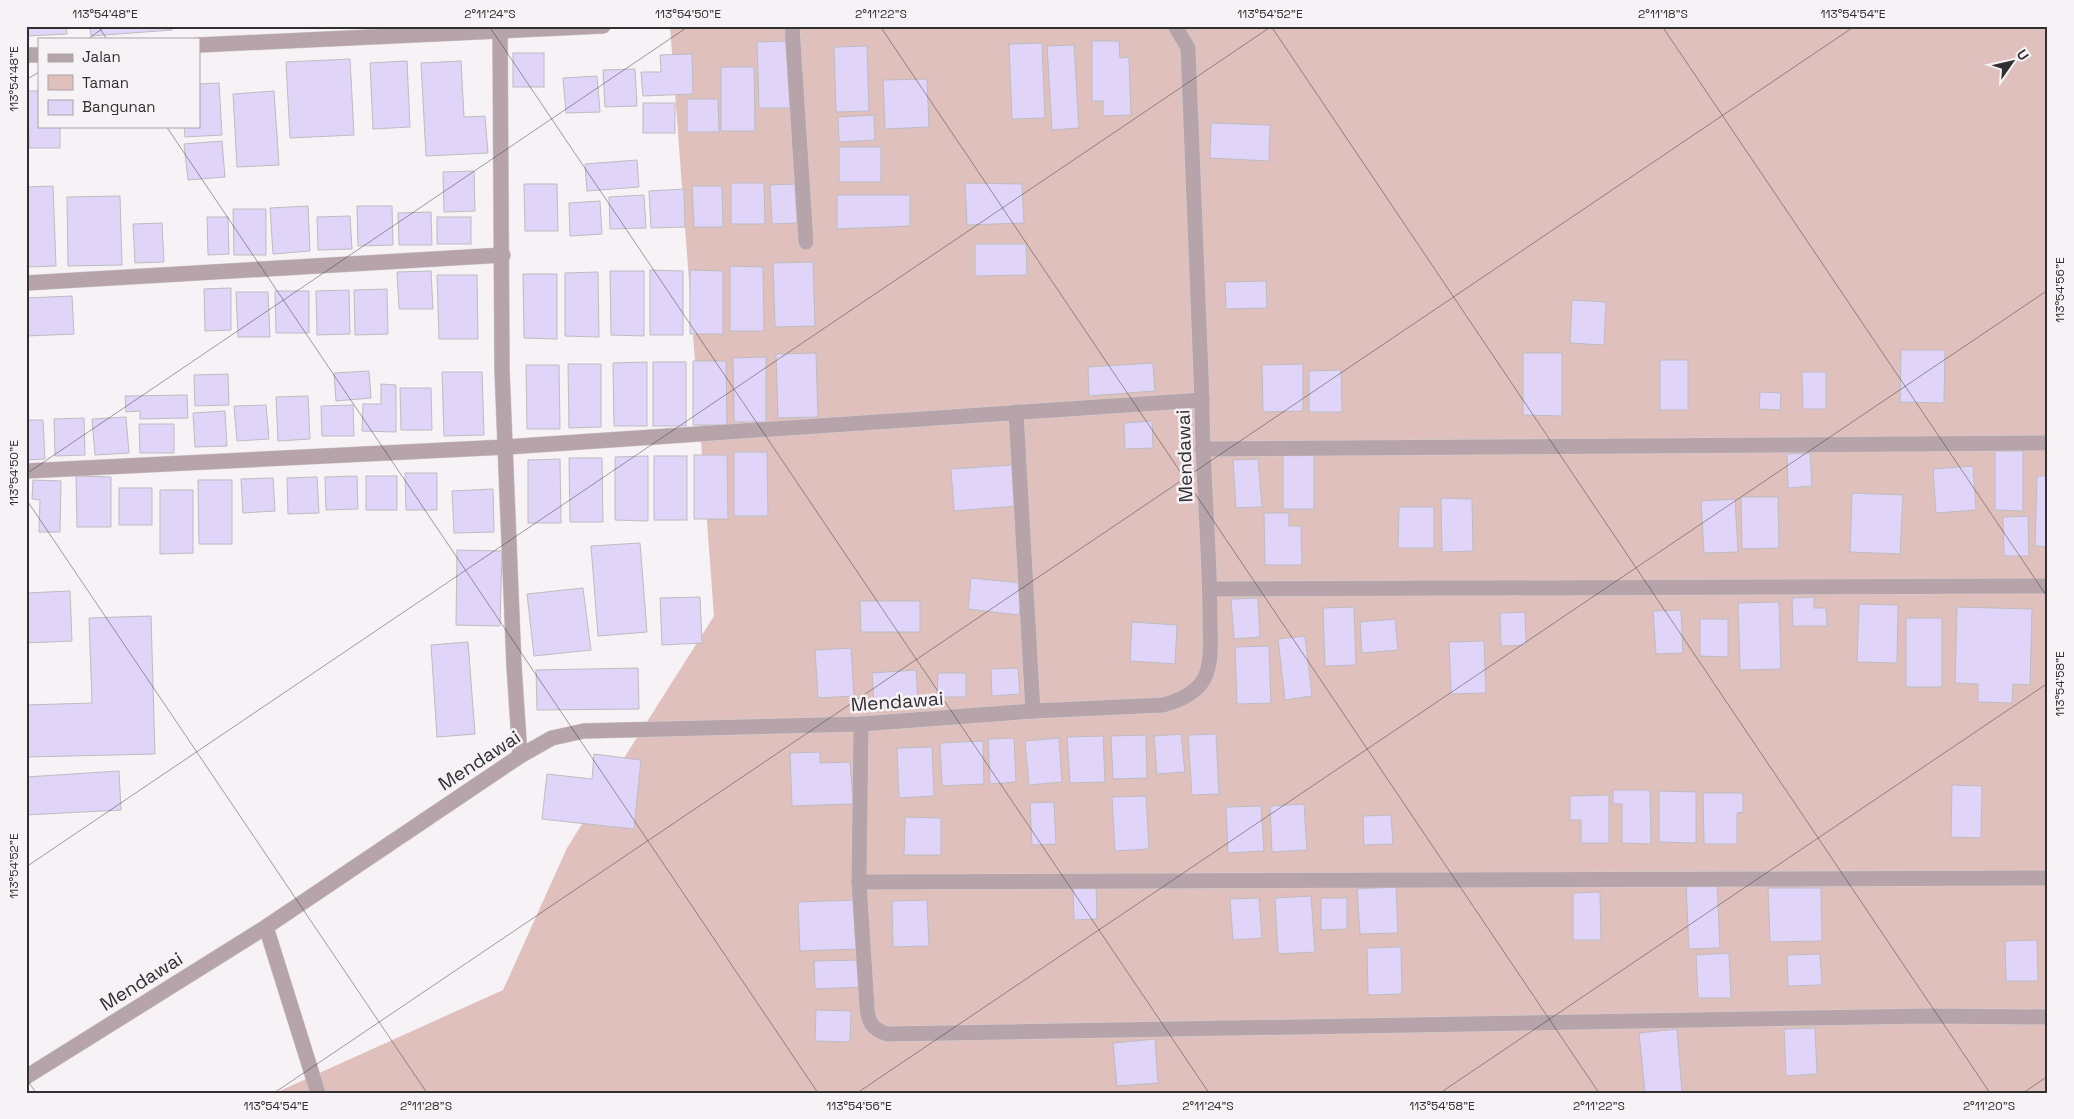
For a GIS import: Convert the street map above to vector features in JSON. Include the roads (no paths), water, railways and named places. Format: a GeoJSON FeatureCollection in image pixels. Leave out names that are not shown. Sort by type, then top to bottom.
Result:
{"type":"FeatureCollection","features":[{"type":"Feature","properties":{"kind":"street"},"geometry":{"type":"LineString","coordinates":[[200,46],[500,29],[603,26]]}},
{"type":"Feature","properties":{"kind":"street"},"geometry":{"type":"LineString","coordinates":[[792,26],[806,242]]}},
{"type":"Feature","properties":{"kind":"street","name":"Mendawai"},"geometry":{"type":"LineString","coordinates":[[26,1077],[266,927],[520,756],[552,738],[584,731],[861,724],[1033,711],[1163,705],[1178,701],[1193,691],[1204,680],[1210,661],[1210,589],[1202,449],[1202,400],[1188,48],[1175,26]]}},
{"type":"Feature","properties":{"kind":"street"},"geometry":{"type":"LineString","coordinates":[[500,29],[503,255],[502,370],[514,666],[520,756]]}},
{"type":"Feature","properties":{"kind":"street"},"geometry":{"type":"LineString","coordinates":[[26,283],[503,255]]}},
{"type":"Feature","properties":{"kind":"street"},"geometry":{"type":"LineString","coordinates":[[26,471],[506,447],[1202,400]]}},
{"type":"Feature","properties":{"kind":"street"},"geometry":{"type":"LineString","coordinates":[[1016,412],[1033,711]]}},
{"type":"Feature","properties":{"kind":"street"},"geometry":{"type":"LineString","coordinates":[[1202,449],[2048,443]]}},
{"type":"Feature","properties":{"kind":"street"},"geometry":{"type":"LineString","coordinates":[[1210,589],[2048,586]]}},
{"type":"Feature","properties":{"kind":"street"},"geometry":{"type":"LineString","coordinates":[[861,724],[859,882],[868,1021],[876,1030],[886,1034],[1929,1016],[2048,1017]]}},
{"type":"Feature","properties":{"kind":"street"},"geometry":{"type":"LineString","coordinates":[[859,882],[2048,878]]}},
{"type":"Feature","properties":{"kind":"street"},"geometry":{"type":"LineString","coordinates":[[266,927],[318,1093]]}}]}
